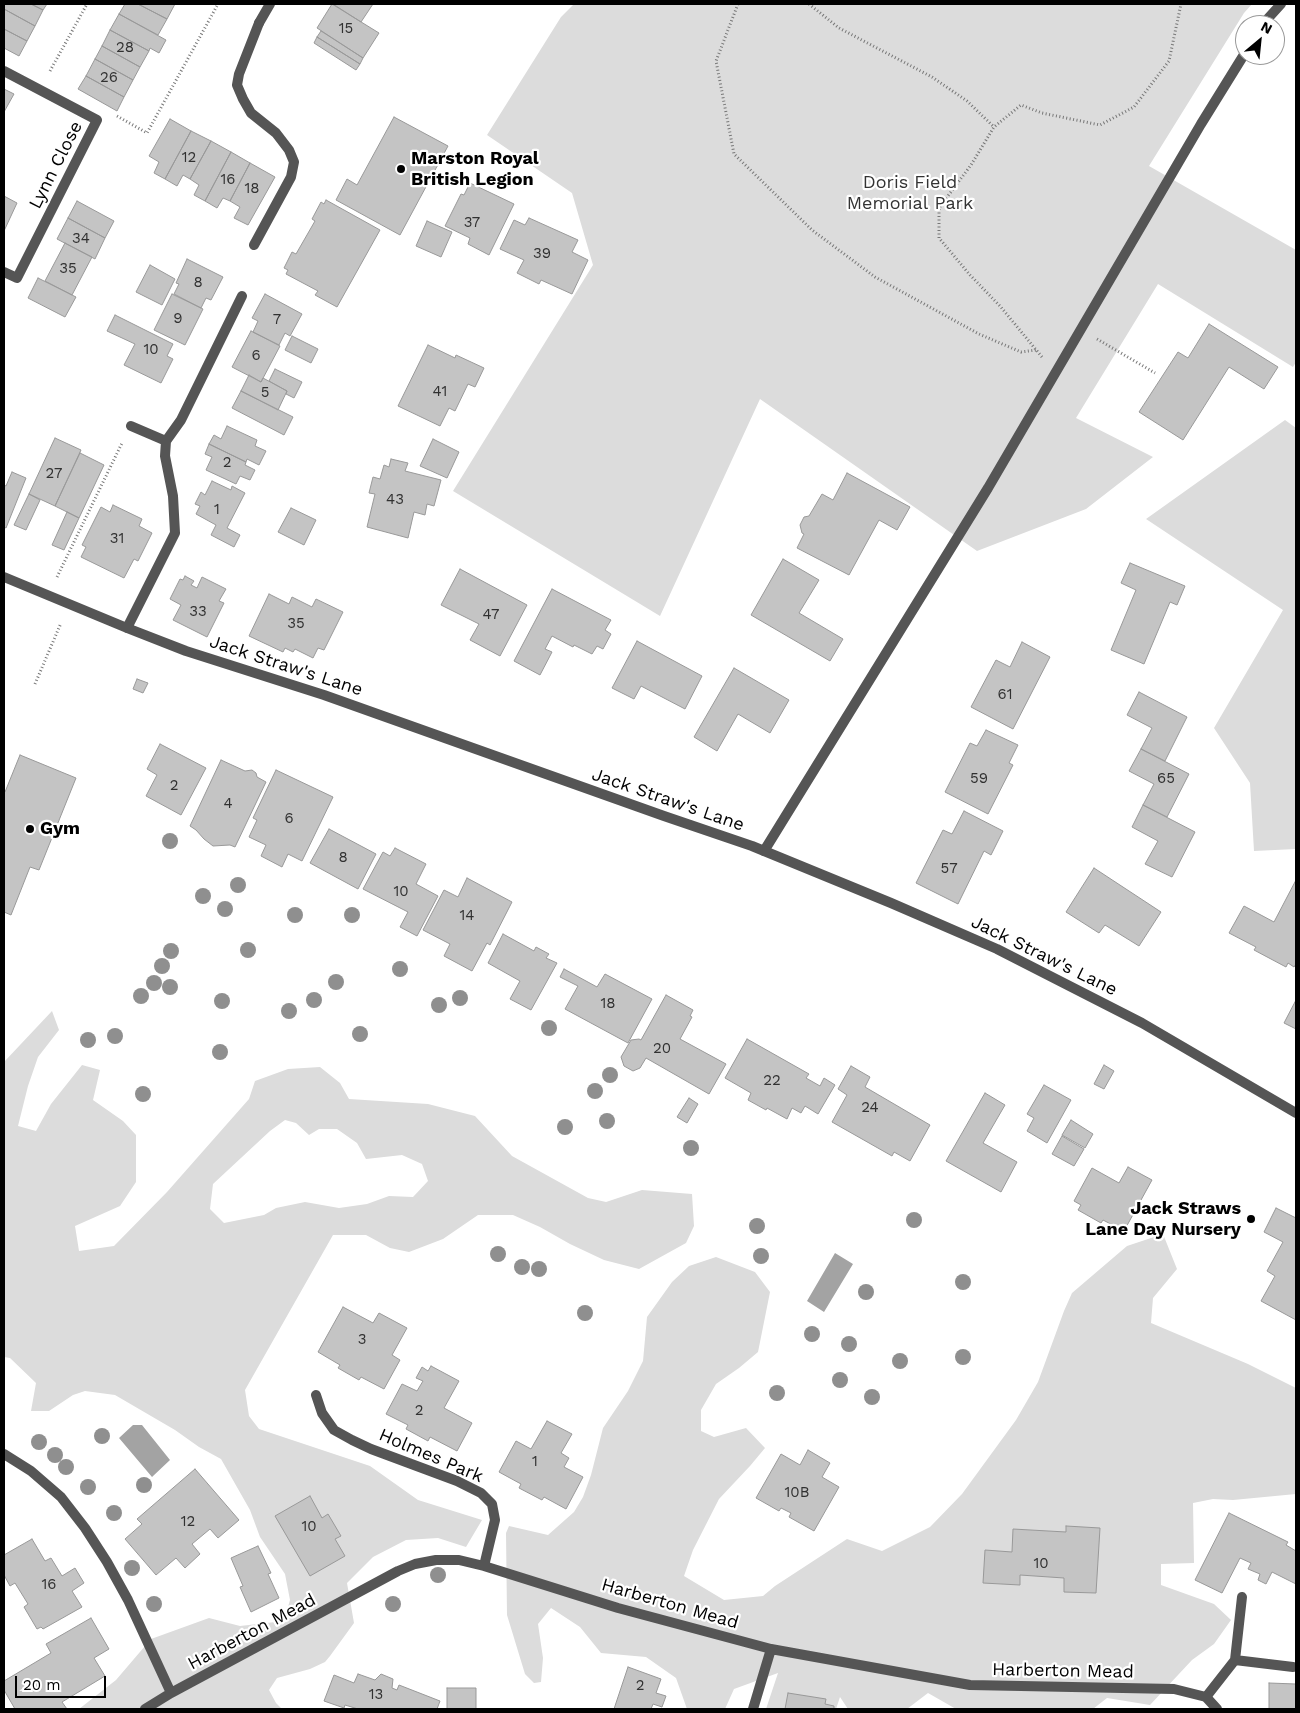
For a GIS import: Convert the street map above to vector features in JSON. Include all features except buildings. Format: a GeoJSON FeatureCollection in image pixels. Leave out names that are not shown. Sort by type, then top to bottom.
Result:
{"type":"FeatureCollection","features":[{"type":"Feature","properties":{"kind":"street"},"geometry":{"type":"LineString","coordinates":[[254,245],[291,177],[294,162],[290,150],[276,133],[252,113],[243,99],[238,85],[239,74],[270,4]]}},
{"type":"Feature","properties":{"kind":"street"},"geometry":{"type":"LineString","coordinates":[[1271,15],[1280,4]]}},
{"type":"Feature","properties":{"kind":"street"},"geometry":{"type":"LineString","coordinates":[[764,851],[988,488],[1201,124],[1238,65]]}},
{"type":"Feature","properties":{"kind":"street","name":"Lynn Close"},"geometry":{"type":"LineString","coordinates":[[4,71],[97,120],[17,278],[4,272]]}},
{"type":"Feature","properties":{"kind":"street"},"geometry":{"type":"LineString","coordinates":[[127,628],[175,533],[173,496],[165,456],[166,441],[181,420],[242,296]]}},
{"type":"Feature","properties":{"kind":"street"},"geometry":{"type":"LineString","coordinates":[[131,426],[166,441]]}},
{"type":"Feature","properties":{"kind":"street","name":"Jack Straw's Lane"},"geometry":{"type":"LineString","coordinates":[[4,577],[186,651],[324,695],[764,851],[997,948],[1142,1023],[1296,1113]]}},
{"type":"Feature","properties":{"kind":"street","name":"Holmes Park"},"geometry":{"type":"LineString","coordinates":[[316,1395],[322,1413],[334,1430],[370,1449],[481,1493],[492,1504],[495,1520],[484,1566]]}},
{"type":"Feature","properties":{"kind":"street"},"geometry":{"type":"LineString","coordinates":[[4,1454],[31,1471],[61,1497],[85,1528],[128,1600],[171,1693]]}},
{"type":"Feature","properties":{"kind":"street","name":"Harberton Mead"},"geometry":{"type":"LineString","coordinates":[[146,1709],[171,1693],[398,1571],[415,1564],[436,1560],[459,1560],[484,1566],[618,1608],[770,1649],[970,1685],[1174,1689],[1206,1697]]}},
{"type":"Feature","properties":{"kind":"street"},"geometry":{"type":"LineString","coordinates":[[1217,1709],[1206,1697],[1235,1660],[1242,1597]]}},
{"type":"Feature","properties":{"kind":"street"},"geometry":{"type":"LineString","coordinates":[[753,1709],[770,1649]]}},
{"type":"Feature","properties":{"kind":"street"},"geometry":{"type":"LineString","coordinates":[[1235,1660],[1293,1667]]}},
{"type":"Feature","properties":{"kind":"path"},"geometry":{"type":"LineString","coordinates":[[47,77],[87,4]]}},
{"type":"Feature","properties":{"kind":"path"},"geometry":{"type":"LineString","coordinates":[[110,112],[147,133],[218,4]]}},
{"type":"Feature","properties":{"kind":"path"},"geometry":{"type":"LineString","coordinates":[[738,4],[716,61],[734,154],[812,230],[875,277],[979,334],[1021,352],[1036,350]]}},
{"type":"Feature","properties":{"kind":"path"},"geometry":{"type":"LineString","coordinates":[[809,4],[839,28],[932,77],[967,101],[994,126]]}},
{"type":"Feature","properties":{"kind":"path"},"geometry":{"type":"LineString","coordinates":[[1054,374],[1000,306],[970,275],[939,238],[939,208],[971,164],[994,126],[1021,105],[1042,113],[1100,125],[1134,107],[1169,61],[1181,4]]}},
{"type":"Feature","properties":{"kind":"path"},"geometry":{"type":"LineString","coordinates":[[1081,329],[1155,374]]}},
{"type":"Feature","properties":{"kind":"path"},"geometry":{"type":"LineString","coordinates":[[48,596],[131,426]]}},
{"type":"Feature","properties":{"kind":"path"},"geometry":{"type":"LineString","coordinates":[[35,684],[61,623]]}},
{"type":"Feature","properties":{"kind":"green space","name":"Doris Field Memorial Park"},"geometry":{"type":"Polygon","coordinates":[[[574,4],[1252,4],[1243,15],[1235,15],[1235,27],[1149,166],[1296,250],[1296,362],[1293,367],[1158,284],[1076,418],[1153,457],[1086,509],[977,551],[760,399],[660,616],[453,491],[593,265],[572,193],[487,135],[561,17],[574,4]]]}},
{"type":"Feature","properties":{"kind":"green space"},"geometry":{"type":"Polygon","coordinates":[[[1285,420],[1296,428],[1296,849],[1254,851],[1250,783],[1214,728],[1283,610],[1146,519],[1285,420]]]}},
{"type":"Feature","properties":{"kind":"green space"},"geometry":{"type":"Polygon","coordinates":[[[52,1011],[59,1030],[38,1057],[28,1086],[18,1126],[36,1131],[51,1104],[82,1065],[100,1070],[93,1100],[123,1121],[136,1135],[136,1182],[120,1206],[75,1226],[79,1251],[114,1246],[167,1192],[249,1099],[255,1081],[288,1069],[320,1067],[340,1083],[349,1099],[428,1104],[475,1116],[512,1156],[588,1198],[606,1202],[642,1190],[692,1194],[694,1226],[686,1243],[639,1269],[604,1260],[513,1215],[478,1215],[443,1239],[409,1252],[390,1248],[366,1235],[333,1235],[245,1390],[249,1416],[259,1429],[370,1466],[418,1500],[482,1520],[466,1547],[438,1538],[406,1540],[373,1557],[347,1583],[354,1623],[330,1656],[325,1662],[310,1669],[277,1678],[269,1690],[276,1703],[282,1709],[79,1709],[116,1680],[151,1639],[209,1618],[240,1626],[284,1621],[290,1600],[285,1574],[260,1537],[250,1510],[221,1459],[115,1395],[85,1391],[73,1395],[49,1411],[31,1411],[36,1383],[10,1358],[4,1357],[4,1062],[52,1011]],[[285,1120],[270,1131],[213,1184],[210,1209],[224,1223],[264,1215],[276,1208],[305,1202],[339,1208],[367,1204],[389,1196],[413,1197],[428,1181],[422,1164],[402,1155],[366,1159],[357,1143],[337,1129],[319,1129],[309,1135],[296,1123],[285,1120]]]}},
{"type":"Feature","properties":{"kind":"green space"},"geometry":{"type":"Polygon","coordinates":[[[1163,1234],[1177,1269],[1153,1298],[1151,1323],[1248,1364],[1296,1388],[1296,1494],[1233,1500],[1213,1499],[1193,1503],[1194,1563],[1161,1564],[1161,1585],[1214,1604],[1231,1620],[1214,1644],[1192,1660],[1150,1705],[1107,1698],[1093,1709],[956,1709],[928,1693],[907,1709],[848,1709],[840,1697],[836,1709],[766,1709],[778,1673],[734,1689],[725,1709],[687,1709],[676,1678],[646,1657],[601,1653],[580,1627],[551,1608],[538,1624],[543,1658],[541,1682],[534,1683],[525,1674],[507,1615],[506,1533],[509,1526],[548,1535],[574,1512],[583,1497],[591,1475],[603,1428],[628,1391],[643,1361],[647,1317],[672,1282],[689,1266],[716,1257],[755,1272],[770,1292],[758,1352],[716,1384],[701,1410],[701,1431],[714,1437],[746,1428],[765,1448],[719,1499],[693,1550],[684,1576],[724,1600],[763,1596],[775,1586],[847,1539],[882,1551],[930,1527],[962,1494],[1016,1420],[1038,1382],[1072,1293],[1127,1246],[1163,1234]]]}},
{"type":"Feature","properties":{"kind":"shaded area"},"geometry":{"type":"Polygon","coordinates":[[[835,1253],[853,1264],[824,1312],[807,1301],[835,1253]]]}},
{"type":"Feature","properties":{"kind":"shaded area"},"geometry":{"type":"Polygon","coordinates":[[[133,1425],[142,1425],[170,1460],[152,1477],[119,1438],[133,1425]]]}},
{"type":"Feature","properties":{"kind":"place","name":"Marston Royal British Legion"},"geometry":{"type":"Point","coordinates":[401,169]}},
{"type":"Feature","properties":{"kind":"place","name":"Gym"},"geometry":{"type":"Point","coordinates":[30,829]}},
{"type":"Feature","properties":{"kind":"place","name":"Jack Straws Lane Day Nursery"},"geometry":{"type":"Point","coordinates":[1251,1219]}}]}
